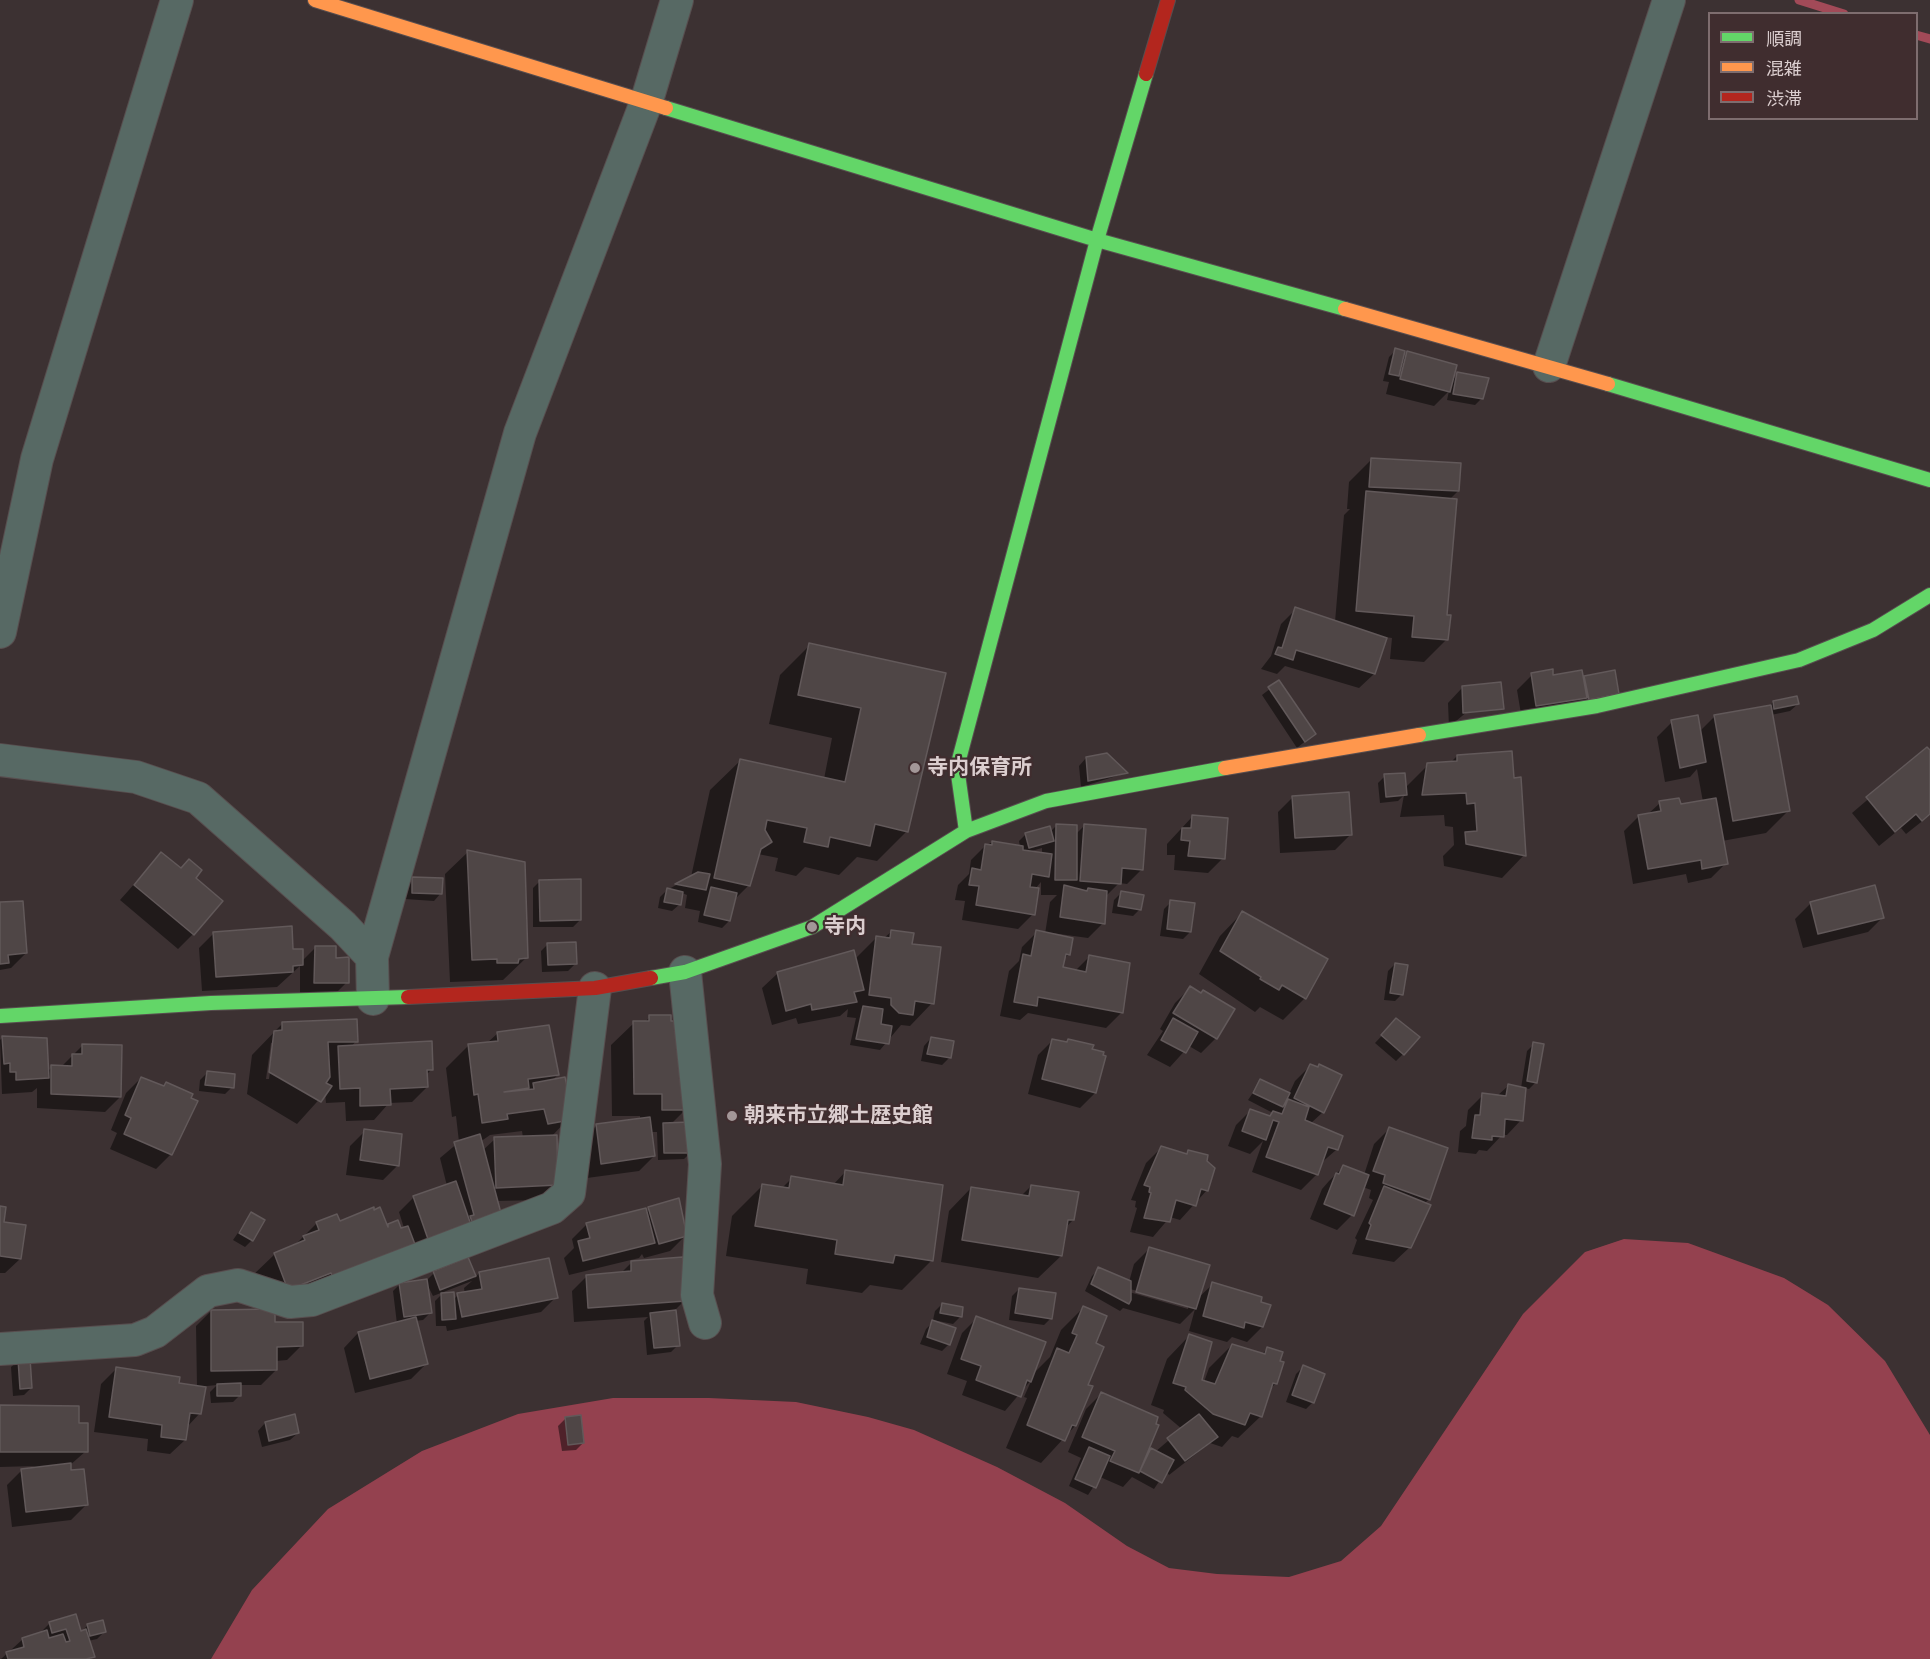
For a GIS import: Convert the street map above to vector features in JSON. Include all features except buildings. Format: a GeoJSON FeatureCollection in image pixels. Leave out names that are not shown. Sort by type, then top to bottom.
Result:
{"type":"FeatureCollection","features":[{"type":"Feature","properties":{"kind":"street"},"geometry":{"type":"LineString","coordinates":[[0,632],[37,459],[177,0]]}},
{"type":"Feature","properties":{"kind":"street"},"geometry":{"type":"LineString","coordinates":[[315,0],[1097,240],[1548,366],[1930,480]]}},
{"type":"Feature","properties":{"kind":"street"},"geometry":{"type":"LineString","coordinates":[[373,999],[372,957],[520,433],[646,100],[676,0]]}},
{"type":"Feature","properties":{"kind":"street"},"geometry":{"type":"LineString","coordinates":[[966,831],[957,767],[1097,240],[1168,0]]}},
{"type":"Feature","properties":{"kind":"street"},"geometry":{"type":"LineString","coordinates":[[1548,366],[1669,0]]}},
{"type":"Feature","properties":{"kind":"street"},"geometry":{"type":"LineString","coordinates":[[0,1016],[211,1003],[373,999],[595,988],[685,972],[812,927],[966,831],[1046,801],[1257,762],[1597,706],[1799,660],[1873,630],[1930,596]]}},
{"type":"Feature","properties":{"kind":"street"},"geometry":{"type":"LineString","coordinates":[[0,760],[136,777],[198,798],[343,926],[372,957]]}},
{"type":"Feature","properties":{"kind":"street"},"geometry":{"type":"LineString","coordinates":[[685,972],[705,1164],[697,1295],[705,1323]]}},
{"type":"Feature","properties":{"kind":"street"},"geometry":{"type":"LineString","coordinates":[[0,1349],[135,1340],[155,1332],[208,1291],[238,1285],[290,1302],[312,1300],[552,1208],[569,1193],[595,988]]}},
{"type":"Feature","properties":{"kind":"shaded area"},"geometry":{"type":"Polygon","coordinates":[[[1624,1239],[1688,1243],[1784,1278],[1828,1305],[1885,1361],[1930,1435],[1930,1659],[211,1659],[252,1590],[328,1509],[422,1451],[518,1414],[613,1398],[709,1398],[796,1402],[868,1417],[914,1430],[997,1467],[1065,1503],[1127,1546],[1169,1568],[1217,1574],[1289,1577],[1341,1561],[1381,1526],[1523,1314],[1585,1252],[1624,1239]]]}},
{"type":"Feature","properties":{"kind":"waterway"},"geometry":{"type":"LineString","coordinates":[[1799,0],[1838,12]]}},
{"type":"Feature","properties":{"kind":"waterway"},"geometry":{"type":"LineString","coordinates":[[1918,36],[1930,39]]}},
{"type":"Feature","properties":{"kind":"traffic: fast"},"geometry":{"type":"LineString","coordinates":[[966,831],[957,767],[1097,240],[1146,74]]}},
{"type":"Feature","properties":{"kind":"traffic: fast"},"geometry":{"type":"LineString","coordinates":[[666,108],[1097,240],[1345,309]]}},
{"type":"Feature","properties":{"kind":"traffic: fast"},"geometry":{"type":"LineString","coordinates":[[1608,384],[1930,480]]}},
{"type":"Feature","properties":{"kind":"traffic: fast"},"geometry":{"type":"LineString","coordinates":[[1419,735],[1597,706],[1799,660],[1873,630],[1930,595]]}},
{"type":"Feature","properties":{"kind":"traffic: fast"},"geometry":{"type":"LineString","coordinates":[[651,978],[685,972],[812,927],[966,831],[1046,801],[1225,768]]}},
{"type":"Feature","properties":{"kind":"traffic: fast"},"geometry":{"type":"LineString","coordinates":[[0,1016],[211,1003],[408,997]]}},
{"type":"Feature","properties":{"kind":"traffic: slow"},"geometry":{"type":"LineString","coordinates":[[315,0],[666,108]]}},
{"type":"Feature","properties":{"kind":"traffic: slow"},"geometry":{"type":"LineString","coordinates":[[1345,309],[1608,384]]}},
{"type":"Feature","properties":{"kind":"traffic: slow"},"geometry":{"type":"LineString","coordinates":[[1225,768],[1419,735]]}},
{"type":"Feature","properties":{"kind":"traffic: jam"},"geometry":{"type":"LineString","coordinates":[[1146,74],[1168,0]]}},
{"type":"Feature","properties":{"kind":"traffic: jam"},"geometry":{"type":"LineString","coordinates":[[408,997],[595,988],[651,978]]}},
{"type":"Feature","properties":{"kind":"place","name":"寺内保育所"},"geometry":{"type":"Point","coordinates":[915,768]}},
{"type":"Feature","properties":{"kind":"place","name":"寺内"},"geometry":{"type":"Point","coordinates":[812,927]}},
{"type":"Feature","properties":{"kind":"place","name":"朝来市立郷土歴史館"},"geometry":{"type":"Point","coordinates":[732,1116]}}]}
